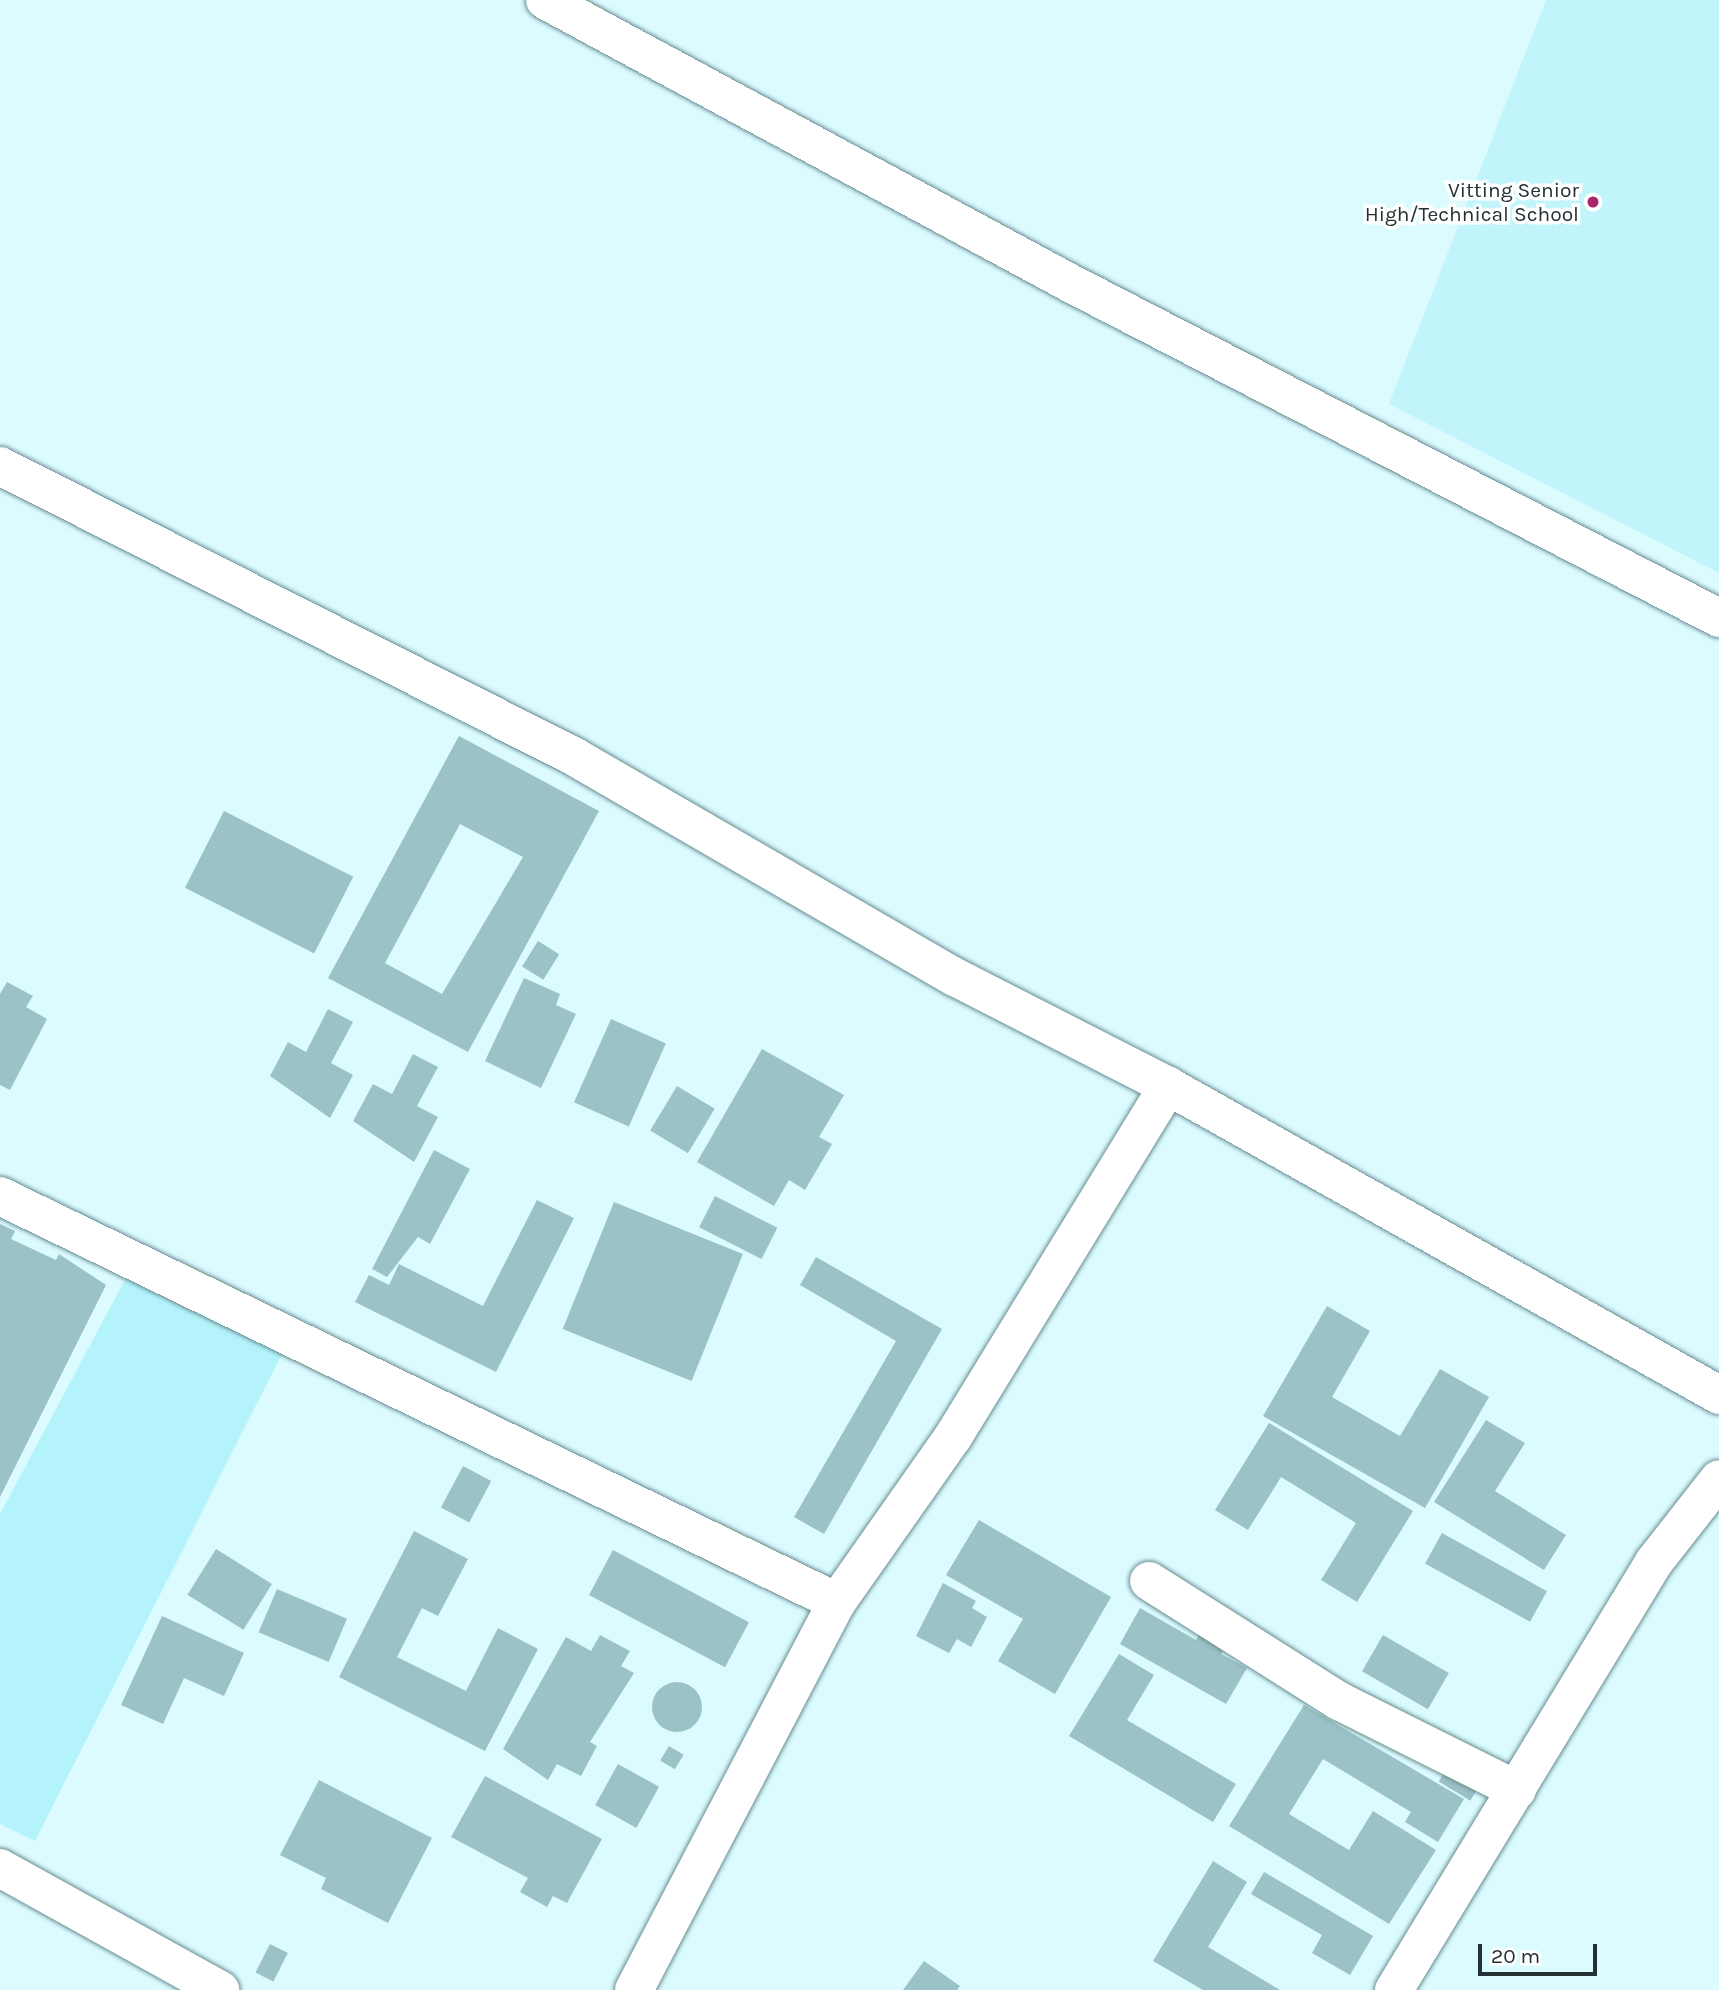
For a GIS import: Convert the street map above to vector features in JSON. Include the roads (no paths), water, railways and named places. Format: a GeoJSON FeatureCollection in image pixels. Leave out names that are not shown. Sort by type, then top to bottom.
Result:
{"type":"FeatureCollection","features":[{"type":"Feature","properties":{"kind":"street"},"geometry":{"type":"LineString","coordinates":[[545,0],[1068,282],[1719,618]]}},
{"type":"Feature","properties":{"kind":"street"},"geometry":{"type":"LineString","coordinates":[[0,466],[575,757],[955,976],[1168,1086],[1719,1395]]}},
{"type":"Feature","properties":{"kind":"street"},"geometry":{"type":"LineString","coordinates":[[634,1990],[837,1602],[953,1437],[1168,1086]]}},
{"type":"Feature","properties":{"kind":"street"},"geometry":{"type":"LineString","coordinates":[[0,1196],[837,1602]]}},
{"type":"Feature","properties":{"kind":"street"},"geometry":{"type":"LineString","coordinates":[[1394,1990],[1654,1562],[1719,1479]]}},
{"type":"Feature","properties":{"kind":"street"},"geometry":{"type":"LineString","coordinates":[[1149,1581],[1339,1701],[1517,1790]]}},
{"type":"Feature","properties":{"kind":"street"},"geometry":{"type":"LineString","coordinates":[[0,1868],[220,1990]]}},
{"type":"Feature","properties":{"kind":"place","name":"Vitting Senior High/Technical School"},"geometry":{"type":"Point","coordinates":[1593,202]}}]}
